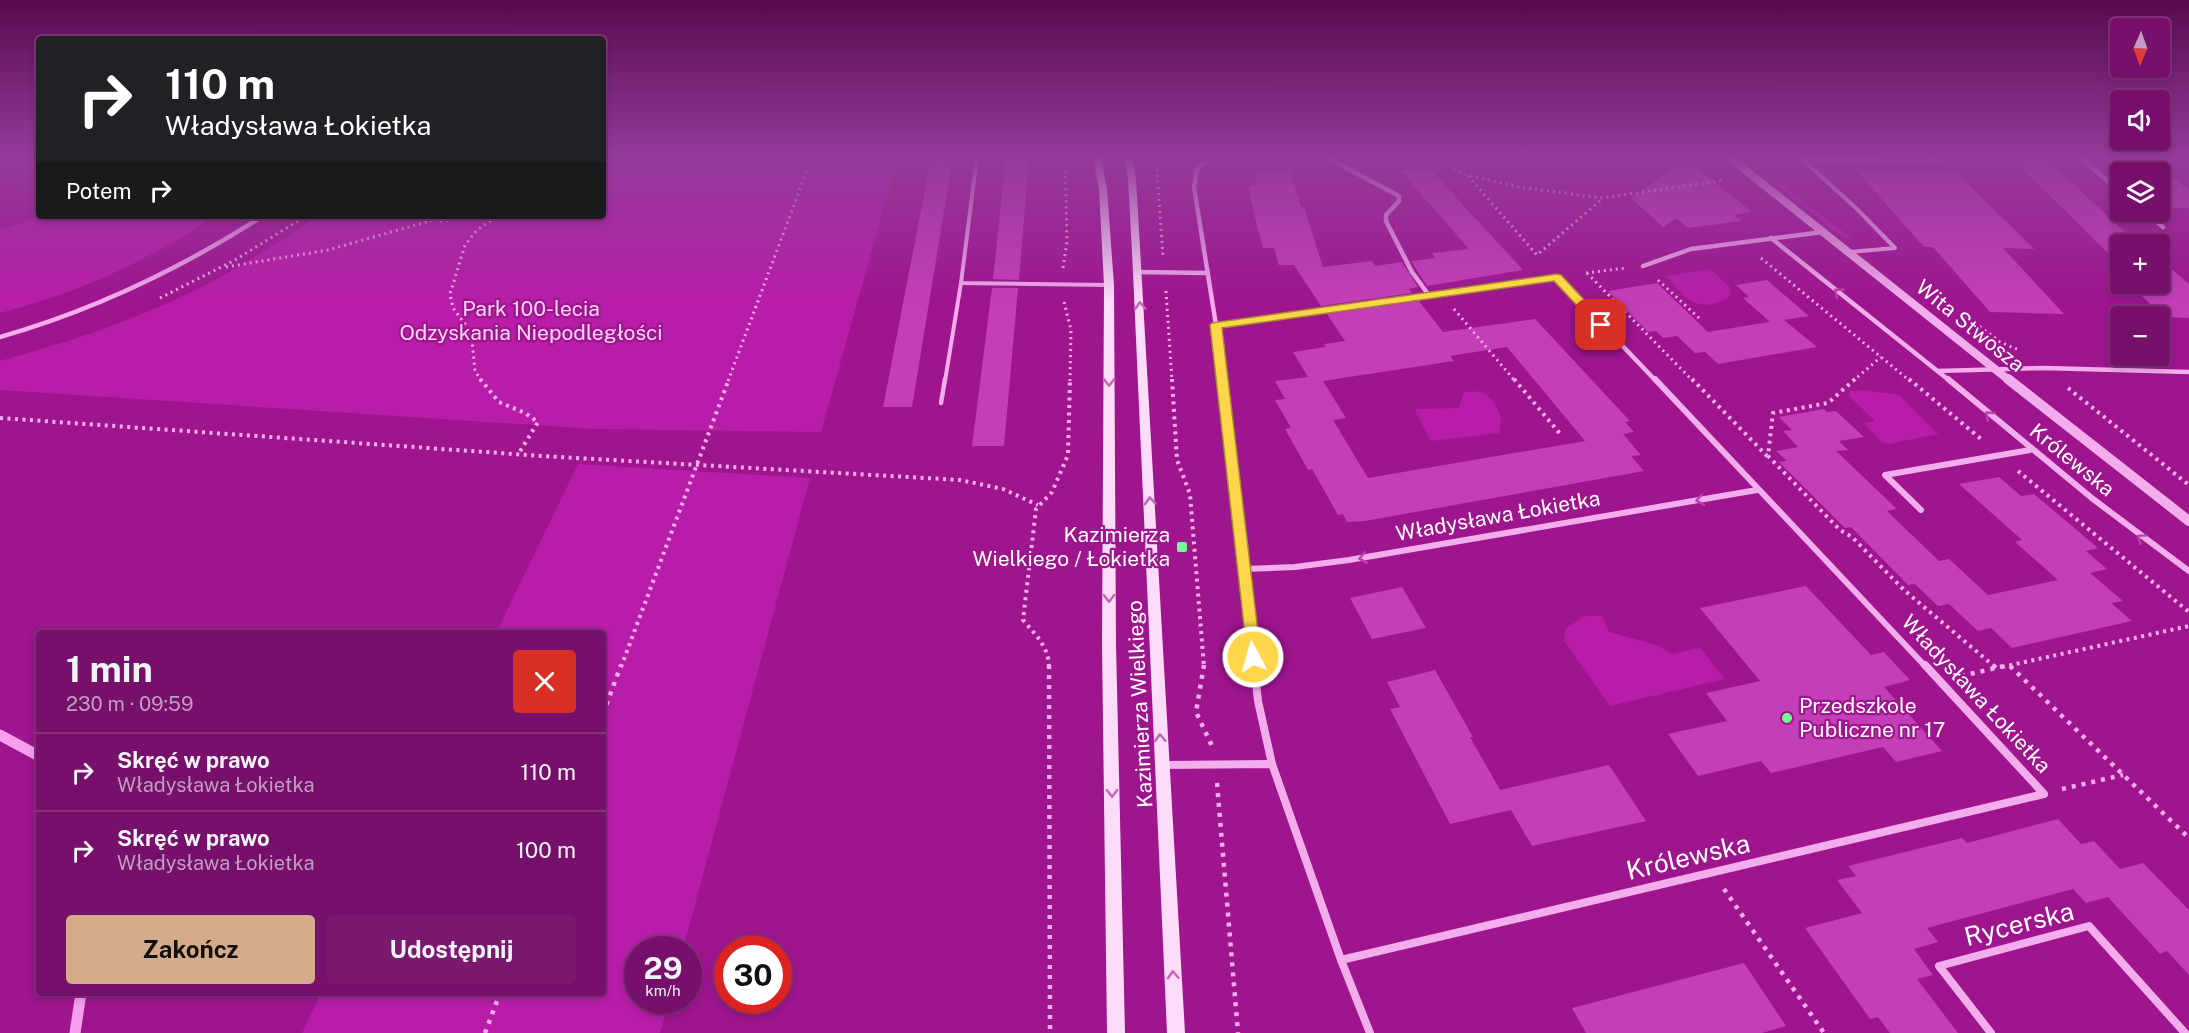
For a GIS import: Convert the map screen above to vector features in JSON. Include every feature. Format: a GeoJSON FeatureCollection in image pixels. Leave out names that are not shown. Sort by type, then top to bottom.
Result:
{"type":"FeatureCollection","features":[{"type":"Feature","properties":{"kind":"main road","name":"Kazimierza Wielkiego"},"geometry":{"type":"LineString","coordinates":[[1105,205],[1109,285],[1109,645],[1116,1033]]}},
{"type":"Feature","properties":{"kind":"main road","name":"Kazimierza Wielkiego"},"geometry":{"type":"LineString","coordinates":[[1134,205],[1176,1033]]}},
{"type":"Feature","properties":{"kind":"street"},"geometry":{"type":"LineString","coordinates":[[1199,205],[1216,325],[1258,702],[1272,764],[1341,960],[1370,1033]]}},
{"type":"Feature","properties":{"kind":"street"},"geometry":{"type":"LineString","coordinates":[[1395,205],[1386,215],[1386,221],[1412,272],[1428,294]]}},
{"type":"Feature","properties":{"kind":"street","name":"Wita Stwosza"},"geometry":{"type":"LineString","coordinates":[[1789,205],[2189,521]]}},
{"type":"Feature","properties":{"kind":"street"},"geometry":{"type":"LineString","coordinates":[[0,337],[99,306],[167,275],[213,249],[258,219]]}},
{"type":"Feature","properties":{"kind":"street"},"geometry":{"type":"LineString","coordinates":[[2157,222],[2163,227]]}},
{"type":"Feature","properties":{"kind":"street"},"geometry":{"type":"LineString","coordinates":[[1643,266],[1683,250],[1823,232]]}},
{"type":"Feature","properties":{"kind":"street","name":"Królewska"},"geometry":{"type":"LineString","coordinates":[[1771,238],[1938,371],[2030,450],[2131,531],[2189,571]]}},
{"type":"Feature","properties":{"kind":"street"},"geometry":{"type":"LineString","coordinates":[[1138,273],[1208,273]]}},
{"type":"Feature","properties":{"kind":"street"},"geometry":{"type":"LineString","coordinates":[[1216,325],[1557,277]]}},
{"type":"Feature","properties":{"kind":"street","name":"Władysława Łokietka"},"geometry":{"type":"LineString","coordinates":[[1557,277],[2044,794]]}},
{"type":"Feature","properties":{"kind":"street"},"geometry":{"type":"LineString","coordinates":[[1938,371],[2044,368],[2189,372]]}},
{"type":"Feature","properties":{"kind":"street"},"geometry":{"type":"LineString","coordinates":[[1921,510],[1885,475],[2030,450]]}},
{"type":"Feature","properties":{"kind":"street","name":"Władysława Łokietka"},"geometry":{"type":"LineString","coordinates":[[1244,569],[1295,567],[1349,560],[1757,490]]}},
{"type":"Feature","properties":{"kind":"street"},"geometry":{"type":"LineString","coordinates":[[1161,765],[1272,764]]}},
{"type":"Feature","properties":{"kind":"street","name":"Królewska"},"geometry":{"type":"LineString","coordinates":[[1341,960],[2044,794]]}},
{"type":"Feature","properties":{"kind":"street","name":"Rycerska"},"geometry":{"type":"LineString","coordinates":[[1991,1033],[1939,966],[2089,926],[2185,1033]]}},
{"type":"Feature","properties":{"kind":"lane"},"geometry":{"type":"LineString","coordinates":[[941,404],[961,284],[971,205]]}},
{"type":"Feature","properties":{"kind":"lane"},"geometry":{"type":"LineString","coordinates":[[1849,252],[1895,248],[1853,205]]}},
{"type":"Feature","properties":{"kind":"lane"},"geometry":{"type":"LineString","coordinates":[[961,284],[1109,285]]}},
{"type":"Feature","properties":{"kind":"path"},"geometry":{"type":"LineString","coordinates":[[606,706],[794,205]]}},
{"type":"Feature","properties":{"kind":"path"},"geometry":{"type":"LineString","coordinates":[[1160,205],[1177,460],[1190,494],[1202,627],[1204,667],[1196,701],[1196,712],[1210,741],[1216,764],[1238,1033]]}},
{"type":"Feature","properties":{"kind":"path"},"geometry":{"type":"LineString","coordinates":[[1493,205],[1537,255],[1594,205]]}},
{"type":"Feature","properties":{"kind":"path"},"geometry":{"type":"LineString","coordinates":[[436,222],[442,219]]}},
{"type":"Feature","properties":{"kind":"path"},"geometry":{"type":"LineString","coordinates":[[220,266],[241,266],[327,250],[409,226],[461,219]]}},
{"type":"Feature","properties":{"kind":"path"},"geometry":{"type":"LineString","coordinates":[[480,219],[490,220]]}},
{"type":"Feature","properties":{"kind":"path"},"geometry":{"type":"LineString","coordinates":[[490,220],[470,238],[462,251],[459,272],[450,288],[450,297],[452,306],[471,330],[474,340],[472,365],[478,378],[499,402],[531,416],[538,422],[518,454]]}},
{"type":"Feature","properties":{"kind":"path"},"geometry":{"type":"LineString","coordinates":[[1791,254],[1760,258],[2189,612]]}},
{"type":"Feature","properties":{"kind":"path"},"geometry":{"type":"LineString","coordinates":[[1557,277],[1643,266],[1699,318]]}},
{"type":"Feature","properties":{"kind":"path"},"geometry":{"type":"LineString","coordinates":[[1587,273],[1840,530],[1852,537],[1904,590],[1997,669]]}},
{"type":"Feature","properties":{"kind":"path"},"geometry":{"type":"LineString","coordinates":[[1440,292],[1562,436]]}},
{"type":"Feature","properties":{"kind":"path"},"geometry":{"type":"LineString","coordinates":[[2001,342],[2024,353],[2044,368],[2189,485]]}},
{"type":"Feature","properties":{"kind":"path"},"geometry":{"type":"LineString","coordinates":[[1767,456],[1773,413],[1828,403],[1881,357]]}},
{"type":"Feature","properties":{"kind":"path"},"geometry":{"type":"LineString","coordinates":[[1050,1033],[1050,664],[1043,644],[1023,620],[1033,521],[1038,505],[1052,492],[1068,455],[1070,407]]}},
{"type":"Feature","properties":{"kind":"path"},"geometry":{"type":"LineString","coordinates":[[0,418],[518,454],[970,482],[1003,489],[1038,505]]}},
{"type":"Feature","properties":{"kind":"path"},"geometry":{"type":"LineString","coordinates":[[1939,681],[2189,626]]}},
{"type":"Feature","properties":{"kind":"path"},"geometry":{"type":"LineString","coordinates":[[2009,666],[2189,838]]}},
{"type":"Feature","properties":{"kind":"path"},"geometry":{"type":"LineString","coordinates":[[2044,794],[2123,775]]}},
{"type":"Feature","properties":{"kind":"path"},"geometry":{"type":"LineString","coordinates":[[1714,873],[1824,1033]]}},
{"type":"Feature","properties":{"kind":"path"},"geometry":{"type":"LineString","coordinates":[[485,1033],[499,996]]}},
{"type":"Feature","properties":{"kind":"green space","name":"Park 100-lecia Odzyskania Niepodległości"},"geometry":{"type":"Polygon","coordinates":[[[606,205],[885,205],[821,432],[595,429],[0,390],[0,361],[86,335],[170,302],[208,284],[313,219],[606,219],[606,205]]]}},
{"type":"Feature","properties":{"kind":"green space"},"geometry":{"type":"Polygon","coordinates":[[[1802,205],[1809,205],[1854,240],[1839,235],[1802,205]]]}},
{"type":"Feature","properties":{"kind":"green space"},"geometry":{"type":"Polygon","coordinates":[[[36,218],[210,219],[164,247],[112,274],[57,296],[0,313],[0,230],[36,218]]]}},
{"type":"Feature","properties":{"kind":"green space"},"geometry":{"type":"Polygon","coordinates":[[[1710,269],[1729,286],[1731,293],[1725,299],[1708,305],[1687,298],[1666,276],[1710,269]]]}},
{"type":"Feature","properties":{"kind":"green space"},"geometry":{"type":"Polygon","coordinates":[[[1864,390],[1899,395],[1938,434],[1889,444],[1882,442],[1863,423],[1875,421],[1849,396],[1850,391],[1864,390]]]}},
{"type":"Feature","properties":{"kind":"green space"},"geometry":{"type":"Polygon","coordinates":[[[1464,392],[1480,392],[1491,398],[1500,415],[1499,433],[1431,441],[1416,409],[1459,408],[1464,392]]]}},
{"type":"Feature","properties":{"kind":"green space"},"geometry":{"type":"Polygon","coordinates":[[[578,464],[810,478],[687,936],[624,936],[624,1014],[665,1014],[660,1033],[302,1033],[320,996],[606,996],[606,630],[497,630],[578,464]]]}},
{"type":"Feature","properties":{"kind":"green space"},"geometry":{"type":"Polygon","coordinates":[[[1585,616],[1602,616],[1609,632],[1657,645],[1672,654],[1700,648],[1725,679],[1610,706],[1564,641],[1565,629],[1585,616]]]}},
{"type":"Feature","properties":{"kind":"building"},"geometry":{"type":"Polygon","coordinates":[[[922,205],[945,205],[912,407],[883,407],[922,205]]]}},
{"type":"Feature","properties":{"kind":"building"},"geometry":{"type":"Polygon","coordinates":[[[1001,205],[1025,205],[1019,280],[993,279],[1001,205]]]}},
{"type":"Feature","properties":{"kind":"building"},"geometry":{"type":"Polygon","coordinates":[[[1252,205],[1300,205],[1304,207],[1323,267],[1372,261],[1375,266],[1402,262],[1418,287],[1409,289],[1412,293],[1321,306],[1294,265],[1279,265],[1274,248],[1263,248],[1252,205]]]}},
{"type":"Feature","properties":{"kind":"building"},"geometry":{"type":"Polygon","coordinates":[[[1431,205],[1463,205],[1523,270],[1427,286],[1411,261],[1435,258],[1432,253],[1469,249],[1431,205]]]}},
{"type":"Feature","properties":{"kind":"building"},"geometry":{"type":"Polygon","coordinates":[[[1639,205],[1744,205],[1752,212],[1734,215],[1742,221],[1688,228],[1676,218],[1663,227],[1639,205]]]}},
{"type":"Feature","properties":{"kind":"building"},"geometry":{"type":"Polygon","coordinates":[[[1887,205],[1990,205],[2034,249],[2003,248],[2064,314],[1990,312],[1933,247],[1924,247],[1887,205]]]}},
{"type":"Feature","properties":{"kind":"building"},"geometry":{"type":"Polygon","coordinates":[[[2059,205],[2096,205],[2110,218],[2110,222],[2114,222],[2127,234],[2110,234],[2110,255],[2059,205]]]}},
{"type":"Feature","properties":{"kind":"building"},"geometry":{"type":"Polygon","coordinates":[[[2170,205],[2189,205],[2189,208],[2170,207],[2170,205]]]}},
{"type":"Feature","properties":{"kind":"building"},"geometry":{"type":"Polygon","coordinates":[[[2170,268],[2189,284],[2189,318],[2170,317],[2170,306],[2152,306],[2140,294],[2170,294],[2170,268]]]}},
{"type":"Feature","properties":{"kind":"building"},"geometry":{"type":"Polygon","coordinates":[[[1767,280],[1809,316],[1784,320],[1817,347],[1718,364],[1705,352],[1695,353],[1677,336],[1663,338],[1656,331],[1648,332],[1608,291],[1657,283],[1708,332],[1770,322],[1743,298],[1749,297],[1736,285],[1767,280]]]}},
{"type":"Feature","properties":{"kind":"building"},"geometry":{"type":"Polygon","coordinates":[[[992,288],[1018,288],[1004,446],[972,446],[992,288]]]}},
{"type":"Feature","properties":{"kind":"building"},"geometry":{"type":"Polygon","coordinates":[[[1419,301],[1443,332],[1535,319],[1630,421],[1625,422],[1634,432],[1623,434],[1641,455],[1631,456],[1644,471],[1365,521],[1347,522],[1343,514],[1338,515],[1312,469],[1308,470],[1285,429],[1291,428],[1275,400],[1285,399],[1275,381],[1308,377],[1293,352],[1326,347],[1324,344],[1345,341],[1327,314],[1419,301]],[[1507,347],[1450,356],[1454,361],[1323,381],[1346,418],[1333,420],[1368,478],[1585,441],[1507,347]]]}},
{"type":"Feature","properties":{"kind":"building"},"geometry":{"type":"Polygon","coordinates":[[[1824,409],[1827,412],[1836,411],[1864,437],[1839,441],[1848,450],[1836,451],[1897,509],[1887,511],[1939,561],[1949,559],[1988,595],[2058,580],[2015,542],[2022,540],[1959,484],[1999,477],[2021,496],[2034,494],[2098,548],[2086,551],[2107,569],[2090,573],[2123,601],[2111,603],[2132,621],[2012,648],[1991,628],[1978,631],[1949,604],[1938,606],[1915,584],[1908,585],[1851,527],[1845,528],[1779,462],[1787,461],[1776,451],[1798,447],[1783,431],[1792,430],[1779,417],[1824,409]]]}},
{"type":"Feature","properties":{"kind":"building"},"geometry":{"type":"Polygon","coordinates":[[[1806,586],[1871,655],[1884,652],[1910,680],[1884,687],[1942,751],[1896,762],[1883,747],[1771,773],[1761,761],[1698,776],[1668,734],[1727,721],[1706,693],[1760,681],[1700,608],[1806,586]]]}},
{"type":"Feature","properties":{"kind":"building"},"geometry":{"type":"Polygon","coordinates":[[[1402,587],[1426,628],[1372,639],[1350,598],[1402,587]]]}},
{"type":"Feature","properties":{"kind":"building"},"geometry":{"type":"Polygon","coordinates":[[[1435,670],[1500,790],[1609,765],[1646,821],[1532,846],[1511,810],[1450,824],[1390,709],[1400,707],[1387,682],[1435,670]]]}},
{"type":"Feature","properties":{"kind":"building"},"geometry":{"type":"Polygon","coordinates":[[[2058,819],[2081,844],[2094,841],[2120,869],[2143,863],[2189,910],[2189,975],[2167,951],[2160,954],[2108,897],[2086,903],[2073,889],[1927,928],[1938,942],[1914,949],[1933,975],[1917,979],[1958,1033],[1890,1033],[1878,1017],[1870,1019],[1805,928],[1862,913],[1837,880],[1856,876],[1848,866],[1962,838],[1967,843],[2058,819]]]}},
{"type":"Feature","properties":{"kind":"building"},"geometry":{"type":"Polygon","coordinates":[[[1744,963],[1786,1026],[1762,1033],[1586,1033],[1572,1008],[1744,963]]]}},
{"type":"Feature","properties":{"kind":"waterway"},"geometry":{"type":"LineString","coordinates":[[0,735],[36,754]]}},
{"type":"Feature","properties":{"kind":"waterway"},"geometry":{"type":"LineString","coordinates":[[75,1033],[81,996]]}},
{"type":"Feature","properties":{"kind":"place","name":"Kazimierza Wielkiego / Łokietka"},"geometry":{"type":"Point","coordinates":[1182,547]}},
{"type":"Feature","properties":{"kind":"place","name":"Przedszkole Publiczne nr 17"},"geometry":{"type":"Point","coordinates":[1787,718]}},
{"type":"Feature","properties":{"kind":"route"},"geometry":{"type":"LineString","coordinates":[[1253,657],[1216,325],[1557,277],[1601,325]]}}]}
